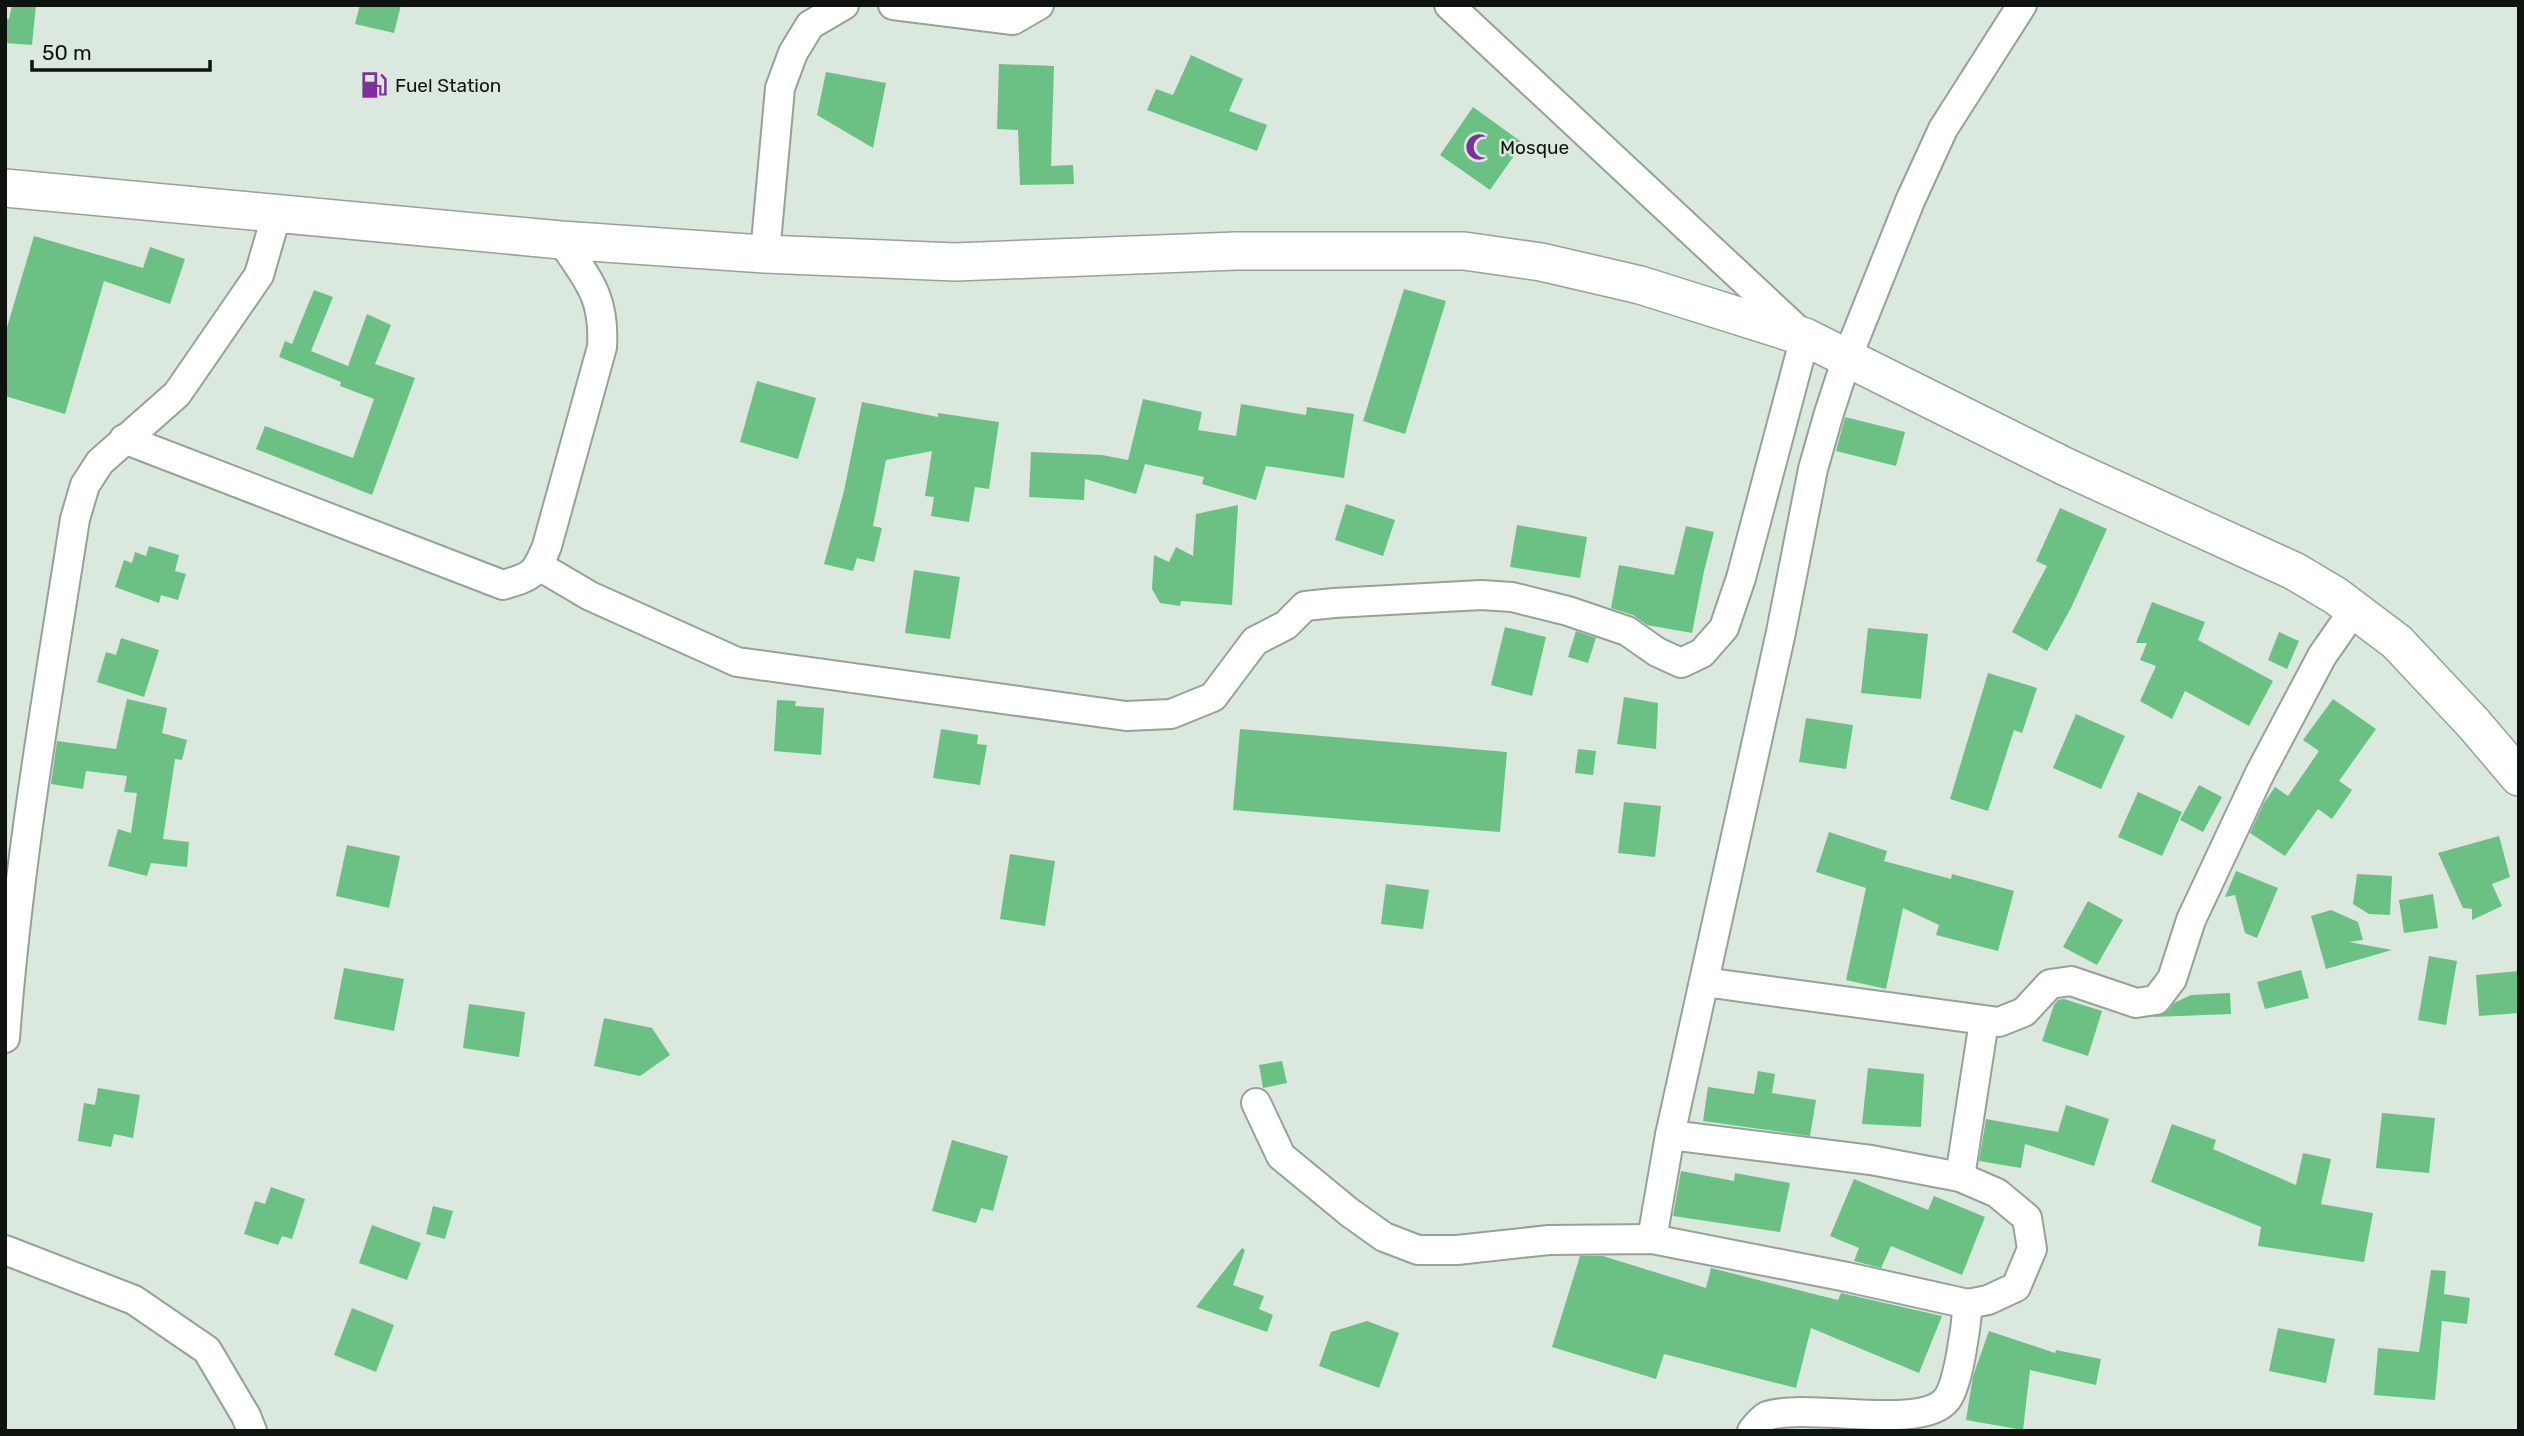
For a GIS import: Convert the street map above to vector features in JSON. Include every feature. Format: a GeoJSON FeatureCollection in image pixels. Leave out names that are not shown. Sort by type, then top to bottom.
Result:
{"type":"FeatureCollection","features":[{"type":"Feature","properties":{"kind":"street"},"geometry":{"type":"LineString","coordinates":[[765,254],[780,88],[793,53],[810,25],[844,5]]}},
{"type":"Feature","properties":{"kind":"street"},"geometry":{"type":"LineString","coordinates":[[893,5],[1013,20],[1039,5]]}},
{"type":"Feature","properties":{"kind":"street"},"geometry":{"type":"LineString","coordinates":[[1449,5],[1805,337]]}},
{"type":"Feature","properties":{"kind":"street"},"geometry":{"type":"LineString","coordinates":[[1652,1238],[1670,1135],[1781,632],[1813,469],[1847,358],[1910,201],[1943,128],[2022,5]]}},
{"type":"Feature","properties":{"kind":"street"},"geometry":{"type":"LineString","coordinates":[[5,188],[561,240],[765,254],[955,262],[1236,251],[1464,251],[1541,262],[1640,285],[1805,337],[2066,467],[2294,571],[2397,642],[2474,724],[2519,777]]}},
{"type":"Feature","properties":{"kind":"street"},"geometry":{"type":"LineString","coordinates":[[5,1038],[12,948],[31,796],[75,519],[85,485],[100,462],[177,394],[259,275],[277,213]]}},
{"type":"Feature","properties":{"kind":"street"},"geometry":{"type":"LineString","coordinates":[[124,439],[503,585],[527,578],[539,566],[547,546],[601,347],[604,321],[594,290],[561,240]]}},
{"type":"Feature","properties":{"kind":"street"},"geometry":{"type":"LineString","coordinates":[[539,566],[590,596],[737,662],[1126,716],[1171,714],[1213,697],[1255,640],[1286,625],[1305,606],[1334,603],[1512,597],[1569,611],[1627,631],[1657,652],[1681,663],[1702,653],[1724,628],[1741,578],[1805,337]]}},
{"type":"Feature","properties":{"kind":"street"},"geometry":{"type":"LineString","coordinates":[[1704,982],[1999,1022],[2024,1012],[2050,984],[2071,981],[2136,1003],[2156,1000],[2172,979],[2191,920],[2260,772],[2322,656],[2354,610]]}},
{"type":"Feature","properties":{"kind":"street"},"geometry":{"type":"LineString","coordinates":[[1960,1177],[1984,1021]]}},
{"type":"Feature","properties":{"kind":"street"},"geometry":{"type":"LineString","coordinates":[[1256,1102],[1281,1156],[1384,1237],[1418,1250],[1457,1250],[1549,1240],[1652,1238],[1968,1304],[1988,1300],[2017,1287],[2032,1249],[2027,1219],[1997,1193],[1960,1177],[1871,1160],[1670,1135]]}},
{"type":"Feature","properties":{"kind":"street"},"geometry":{"type":"LineString","coordinates":[[5,1250],[134,1300],[206,1350],[247,1416],[252,1431]]}},
{"type":"Feature","properties":{"kind":"street"},"geometry":{"type":"LineString","coordinates":[[1752,1431],[1764,1417],[1789,1412],[1917,1415],[1937,1407],[1947,1400],[1953,1387],[1968,1304]]}},
{"type":"Feature","properties":{"kind":"building"},"geometry":{"type":"Polygon","coordinates":[[[12,5],[36,5],[32,45],[5,43],[5,19],[9,19],[12,5]]]}},
{"type":"Feature","properties":{"kind":"building"},"geometry":{"type":"Polygon","coordinates":[[[360,5],[401,5],[394,33],[355,24],[360,5]]]}},
{"type":"Feature","properties":{"kind":"building"},"geometry":{"type":"Polygon","coordinates":[[[1191,55],[1243,79],[1229,111],[1267,125],[1257,151],[1147,110],[1156,89],[1173,95],[1191,55]]]}},
{"type":"Feature","properties":{"kind":"building"},"geometry":{"type":"Polygon","coordinates":[[[999,64],[1054,66],[1051,166],[1073,165],[1074,184],[1020,185],[1018,130],[997,129],[999,64]]]}},
{"type":"Feature","properties":{"kind":"building"},"geometry":{"type":"Polygon","coordinates":[[[826,72],[886,83],[873,148],[817,115],[826,72]]]}},
{"type":"Feature","properties":{"kind":"building"},"geometry":{"type":"Polygon","coordinates":[[[1473,107],[1523,143],[1490,190],[1440,155],[1473,107]]]}},
{"type":"Feature","properties":{"kind":"building"},"geometry":{"type":"Polygon","coordinates":[[[34,236],[143,268],[150,247],[185,259],[170,304],[104,281],[65,414],[5,396],[5,334],[34,236]]]}},
{"type":"Feature","properties":{"kind":"building"},"geometry":{"type":"Polygon","coordinates":[[[1404,289],[1446,301],[1405,434],[1363,421],[1404,289]]]}},
{"type":"Feature","properties":{"kind":"building"},"geometry":{"type":"Polygon","coordinates":[[[314,290],[333,297],[311,351],[348,366],[367,314],[391,325],[375,364],[415,378],[372,495],[256,449],[265,426],[353,458],[374,399],[340,386],[341,382],[279,357],[285,341],[292,344],[314,290]]]}},
{"type":"Feature","properties":{"kind":"building"},"geometry":{"type":"Polygon","coordinates":[[[757,381],[816,398],[798,459],[740,442],[757,381]]]}},
{"type":"Feature","properties":{"kind":"building"},"geometry":{"type":"Polygon","coordinates":[[[1143,399],[1202,412],[1198,430],[1236,436],[1241,404],[1306,415],[1307,407],[1354,414],[1344,478],[1266,466],[1256,500],[1202,484],[1204,477],[1145,464],[1136,494],[1085,479],[1084,500],[1029,497],[1031,452],[1102,455],[1128,460],[1143,399]]]}},
{"type":"Feature","properties":{"kind":"building"},"geometry":{"type":"Polygon","coordinates":[[[862,402],[938,417],[938,413],[999,422],[989,489],[975,487],[969,522],[931,516],[934,497],[925,496],[932,451],[886,460],[873,526],[882,528],[874,562],[857,558],[853,571],[824,564],[844,491],[862,402]]]}},
{"type":"Feature","properties":{"kind":"building"},"geometry":{"type":"Polygon","coordinates":[[[1845,417],[1905,432],[1896,466],[1836,451],[1845,417]]]}},
{"type":"Feature","properties":{"kind":"building"},"geometry":{"type":"Polygon","coordinates":[[[1346,504],[1395,520],[1383,556],[1335,540],[1346,504]]]}},
{"type":"Feature","properties":{"kind":"building"},"geometry":{"type":"Polygon","coordinates":[[[1238,505],[1232,605],[1181,601],[1180,606],[1160,603],[1152,589],[1154,555],[1169,562],[1176,547],[1193,556],[1196,514],[1238,505]]]}},
{"type":"Feature","properties":{"kind":"building"},"geometry":{"type":"Polygon","coordinates":[[[2060,508],[2107,529],[2071,608],[2047,651],[2012,632],[2047,566],[2036,561],[2060,508]]]}},
{"type":"Feature","properties":{"kind":"building"},"geometry":{"type":"Polygon","coordinates":[[[1517,525],[1587,537],[1580,578],[1510,567],[1517,525]]]}},
{"type":"Feature","properties":{"kind":"building"},"geometry":{"type":"Polygon","coordinates":[[[1686,526],[1714,532],[1692,633],[1647,625],[1633,615],[1611,608],[1619,565],[1674,575],[1686,526]]]}},
{"type":"Feature","properties":{"kind":"building"},"geometry":{"type":"Polygon","coordinates":[[[149,546],[179,555],[175,571],[186,574],[178,600],[161,595],[159,603],[115,587],[124,560],[132,563],[135,552],[146,556],[149,546]]]}},
{"type":"Feature","properties":{"kind":"building"},"geometry":{"type":"Polygon","coordinates":[[[914,570],[960,577],[950,639],[905,633],[914,570]]]}},
{"type":"Feature","properties":{"kind":"building"},"geometry":{"type":"Polygon","coordinates":[[[2152,602],[2205,622],[2198,640],[2273,681],[2249,726],[2185,691],[2172,719],[2140,701],[2156,666],[2140,660],[2147,643],[2136,643],[2152,602]]]}},
{"type":"Feature","properties":{"kind":"building"},"geometry":{"type":"Polygon","coordinates":[[[1505,627],[1546,637],[1532,696],[1491,685],[1505,627]]]}},
{"type":"Feature","properties":{"kind":"building"},"geometry":{"type":"Polygon","coordinates":[[[1868,628],[1928,634],[1921,699],[1861,693],[1868,628]]]}},
{"type":"Feature","properties":{"kind":"building"},"geometry":{"type":"Polygon","coordinates":[[[1576,631],[1596,638],[1588,663],[1568,657],[1576,631]]]}},
{"type":"Feature","properties":{"kind":"building"},"geometry":{"type":"Polygon","coordinates":[[[2279,632],[2299,641],[2287,669],[2268,660],[2279,632]]]}},
{"type":"Feature","properties":{"kind":"building"},"geometry":{"type":"Polygon","coordinates":[[[121,638],[159,650],[144,697],[97,682],[106,652],[116,655],[121,638]]]}},
{"type":"Feature","properties":{"kind":"building"},"geometry":{"type":"Polygon","coordinates":[[[1988,673],[2037,688],[2022,733],[2014,730],[1988,811],[1950,799],[1988,673]]]}},
{"type":"Feature","properties":{"kind":"building"},"geometry":{"type":"Polygon","coordinates":[[[1624,697],[1658,703],[1656,749],[1617,744],[1624,697]]]}},
{"type":"Feature","properties":{"kind":"building"},"geometry":{"type":"Polygon","coordinates":[[[127,699],[167,708],[162,733],[187,740],[182,760],[175,759],[163,839],[189,842],[187,867],[151,863],[147,876],[108,866],[118,829],[131,833],[137,793],[124,792],[127,776],[86,771],[83,789],[51,784],[57,741],[116,749],[127,699]]]}},
{"type":"Feature","properties":{"kind":"building"},"geometry":{"type":"Polygon","coordinates":[[[2333,699],[2376,729],[2339,781],[2352,790],[2332,819],[2318,809],[2285,856],[2250,833],[2275,787],[2288,796],[2319,751],[2303,740],[2333,699]]]}},
{"type":"Feature","properties":{"kind":"building"},"geometry":{"type":"Polygon","coordinates":[[[777,700],[796,701],[795,706],[824,708],[821,755],[774,751],[777,700]]]}},
{"type":"Feature","properties":{"kind":"building"},"geometry":{"type":"Polygon","coordinates":[[[2076,714],[2125,736],[2101,789],[2053,768],[2076,714]]]}},
{"type":"Feature","properties":{"kind":"building"},"geometry":{"type":"Polygon","coordinates":[[[1806,718],[1853,725],[1846,769],[1799,762],[1806,718]]]}},
{"type":"Feature","properties":{"kind":"building"},"geometry":{"type":"Polygon","coordinates":[[[941,729],[978,735],[977,744],[987,745],[980,785],[933,778],[941,729]]]}},
{"type":"Feature","properties":{"kind":"building"},"geometry":{"type":"Polygon","coordinates":[[[1240,729],[1507,752],[1500,832],[1233,810],[1240,729]]]}},
{"type":"Feature","properties":{"kind":"building"},"geometry":{"type":"Polygon","coordinates":[[[1578,749],[1596,751],[1593,775],[1575,773],[1578,749]]]}},
{"type":"Feature","properties":{"kind":"building"},"geometry":{"type":"Polygon","coordinates":[[[2199,785],[2222,797],[2203,832],[2180,820],[2199,785]]]}},
{"type":"Feature","properties":{"kind":"building"},"geometry":{"type":"Polygon","coordinates":[[[2138,792],[2182,812],[2162,856],[2118,837],[2138,792]]]}},
{"type":"Feature","properties":{"kind":"building"},"geometry":{"type":"Polygon","coordinates":[[[1624,802],[1661,806],[1655,857],[1618,853],[1624,802]]]}},
{"type":"Feature","properties":{"kind":"building"},"geometry":{"type":"Polygon","coordinates":[[[1829,832],[1887,851],[1884,861],[1951,879],[1952,874],[2014,891],[1998,951],[1936,935],[1939,925],[1903,908],[1886,989],[1846,980],[1866,888],[1816,872],[1829,832]]]}},
{"type":"Feature","properties":{"kind":"building"},"geometry":{"type":"Polygon","coordinates":[[[2499,836],[2510,877],[2492,884],[2502,906],[2472,920],[2472,909],[2463,908],[2438,853],[2499,836]]]}},
{"type":"Feature","properties":{"kind":"building"},"geometry":{"type":"Polygon","coordinates":[[[347,845],[400,856],[389,908],[336,896],[347,845]]]}},
{"type":"Feature","properties":{"kind":"building"},"geometry":{"type":"Polygon","coordinates":[[[1010,854],[1055,861],[1045,926],[1000,919],[1010,854]]]}},
{"type":"Feature","properties":{"kind":"building"},"geometry":{"type":"Polygon","coordinates":[[[2236,871],[2278,888],[2257,938],[2245,933],[2235,895],[2225,897],[2236,871]]]}},
{"type":"Feature","properties":{"kind":"building"},"geometry":{"type":"Polygon","coordinates":[[[2357,874],[2392,876],[2390,915],[2369,914],[2353,904],[2357,874]]]}},
{"type":"Feature","properties":{"kind":"building"},"geometry":{"type":"Polygon","coordinates":[[[1386,884],[1429,890],[1423,929],[1381,924],[1386,884]]]}},
{"type":"Feature","properties":{"kind":"building"},"geometry":{"type":"Polygon","coordinates":[[[2433,894],[2438,928],[2404,933],[2399,900],[2433,894]]]}},
{"type":"Feature","properties":{"kind":"building"},"geometry":{"type":"Polygon","coordinates":[[[2088,901],[2123,920],[2097,965],[2063,947],[2088,901]]]}},
{"type":"Feature","properties":{"kind":"building"},"geometry":{"type":"Polygon","coordinates":[[[2331,910],[2358,922],[2363,940],[2349,942],[2392,950],[2326,969],[2311,916],[2331,910]]]}},
{"type":"Feature","properties":{"kind":"building"},"geometry":{"type":"Polygon","coordinates":[[[2429,956],[2457,961],[2446,1025],[2418,1020],[2429,956]]]}},
{"type":"Feature","properties":{"kind":"building"},"geometry":{"type":"Polygon","coordinates":[[[344,968],[404,979],[394,1031],[334,1019],[344,968]]]}},
{"type":"Feature","properties":{"kind":"building"},"geometry":{"type":"Polygon","coordinates":[[[2301,970],[2309,998],[2265,1009],[2257,982],[2301,970]]]}},
{"type":"Feature","properties":{"kind":"building"},"geometry":{"type":"Polygon","coordinates":[[[2519,971],[2519,1013],[2479,1016],[2476,975],[2519,971]]]}},
{"type":"Feature","properties":{"kind":"building"},"geometry":{"type":"Polygon","coordinates":[[[2230,993],[2231,1014],[2153,1017],[2168,1011],[2174,1003],[2191,995],[2230,993]]]}},
{"type":"Feature","properties":{"kind":"building"},"geometry":{"type":"Polygon","coordinates":[[[2064,999],[2102,1011],[2088,1056],[2042,1041],[2054,1005],[2058,1000],[2064,999]]]}},
{"type":"Feature","properties":{"kind":"building"},"geometry":{"type":"Polygon","coordinates":[[[469,1004],[525,1012],[519,1057],[463,1048],[469,1004]]]}},
{"type":"Feature","properties":{"kind":"building"},"geometry":{"type":"Polygon","coordinates":[[[604,1018],[652,1028],[670,1055],[640,1076],[594,1066],[604,1018]]]}},
{"type":"Feature","properties":{"kind":"building"},"geometry":{"type":"Polygon","coordinates":[[[1282,1061],[1287,1083],[1263,1088],[1259,1065],[1282,1061]]]}},
{"type":"Feature","properties":{"kind":"building"},"geometry":{"type":"Polygon","coordinates":[[[1868,1068],[1924,1074],[1921,1127],[1862,1124],[1868,1068]]]}},
{"type":"Feature","properties":{"kind":"building"},"geometry":{"type":"Polygon","coordinates":[[[1758,1071],[1775,1074],[1772,1093],[1816,1100],[1810,1136],[1703,1121],[1708,1087],[1754,1094],[1758,1071]]]}},
{"type":"Feature","properties":{"kind":"building"},"geometry":{"type":"Polygon","coordinates":[[[98,1088],[140,1095],[133,1138],[114,1134],[111,1147],[78,1141],[84,1103],[95,1105],[98,1088]]]}},
{"type":"Feature","properties":{"kind":"building"},"geometry":{"type":"Polygon","coordinates":[[[2066,1105],[2109,1119],[2094,1166],[2025,1144],[2021,1168],[1979,1161],[1986,1119],[2058,1132],[2066,1105]]]}},
{"type":"Feature","properties":{"kind":"building"},"geometry":{"type":"Polygon","coordinates":[[[2382,1113],[2435,1118],[2429,1173],[2376,1168],[2382,1113]]]}},
{"type":"Feature","properties":{"kind":"building"},"geometry":{"type":"Polygon","coordinates":[[[2172,1124],[2216,1140],[2213,1149],[2296,1185],[2303,1153],[2331,1159],[2321,1204],[2373,1213],[2364,1262],[2258,1246],[2261,1227],[2151,1182],[2172,1124]]]}},
{"type":"Feature","properties":{"kind":"building"},"geometry":{"type":"Polygon","coordinates":[[[952,1140],[1008,1156],[993,1211],[981,1208],[976,1223],[932,1211],[952,1140]]]}},
{"type":"Feature","properties":{"kind":"building"},"geometry":{"type":"Polygon","coordinates":[[[1681,1171],[1734,1181],[1735,1173],[1790,1183],[1780,1232],[1673,1216],[1681,1171]]]}},
{"type":"Feature","properties":{"kind":"building"},"geometry":{"type":"Polygon","coordinates":[[[1854,1179],[1928,1210],[1934,1196],[1985,1217],[1962,1275],[1891,1246],[1881,1268],[1854,1261],[1859,1248],[1830,1236],[1854,1179]]]}},
{"type":"Feature","properties":{"kind":"building"},"geometry":{"type":"Polygon","coordinates":[[[271,1187],[305,1199],[292,1239],[282,1236],[278,1245],[244,1234],[255,1201],[265,1204],[271,1187]]]}},
{"type":"Feature","properties":{"kind":"building"},"geometry":{"type":"Polygon","coordinates":[[[433,1206],[453,1211],[445,1239],[426,1234],[433,1206]]]}},
{"type":"Feature","properties":{"kind":"building"},"geometry":{"type":"Polygon","coordinates":[[[372,1225],[421,1243],[407,1280],[359,1263],[372,1225]]]}},
{"type":"Feature","properties":{"kind":"building"},"geometry":{"type":"Polygon","coordinates":[[[1242,1248],[1245,1250],[1233,1285],[1264,1296],[1259,1309],[1273,1315],[1267,1332],[1196,1307],[1242,1248]]]}},
{"type":"Feature","properties":{"kind":"building"},"geometry":{"type":"Polygon","coordinates":[[[1580,1256],[1603,1256],[1706,1288],[1711,1268],[1838,1300],[1841,1293],[1942,1316],[1919,1373],[1811,1328],[1796,1388],[1664,1354],[1656,1379],[1552,1347],[1580,1256]]]}},
{"type":"Feature","properties":{"kind":"building"},"geometry":{"type":"Polygon","coordinates":[[[2431,1270],[2446,1271],[2444,1294],[2470,1298],[2467,1324],[2442,1321],[2435,1400],[2374,1395],[2378,1348],[2419,1352],[2431,1270]]]}},
{"type":"Feature","properties":{"kind":"building"},"geometry":{"type":"Polygon","coordinates":[[[352,1308],[394,1325],[376,1372],[334,1355],[352,1308]]]}},
{"type":"Feature","properties":{"kind":"building"},"geometry":{"type":"Polygon","coordinates":[[[1367,1321],[1399,1333],[1379,1388],[1319,1366],[1331,1332],[1367,1321]]]}},
{"type":"Feature","properties":{"kind":"building"},"geometry":{"type":"Polygon","coordinates":[[[2278,1328],[2335,1339],[2326,1383],[2269,1371],[2278,1328]]]}},
{"type":"Feature","properties":{"kind":"building"},"geometry":{"type":"Polygon","coordinates":[[[1989,1331],[2055,1353],[2056,1350],[2101,1359],[2096,1385],[2030,1370],[2023,1430],[1966,1420],[1973,1376],[1989,1331]]]}},
{"type":"Feature","properties":{"kind":"place","name":"Fuel Station"},"geometry":{"type":"Point","coordinates":[374,85]}},
{"type":"Feature","properties":{"kind":"place","name":"Mosque"},"geometry":{"type":"Point","coordinates":[1479,147]}}]}
